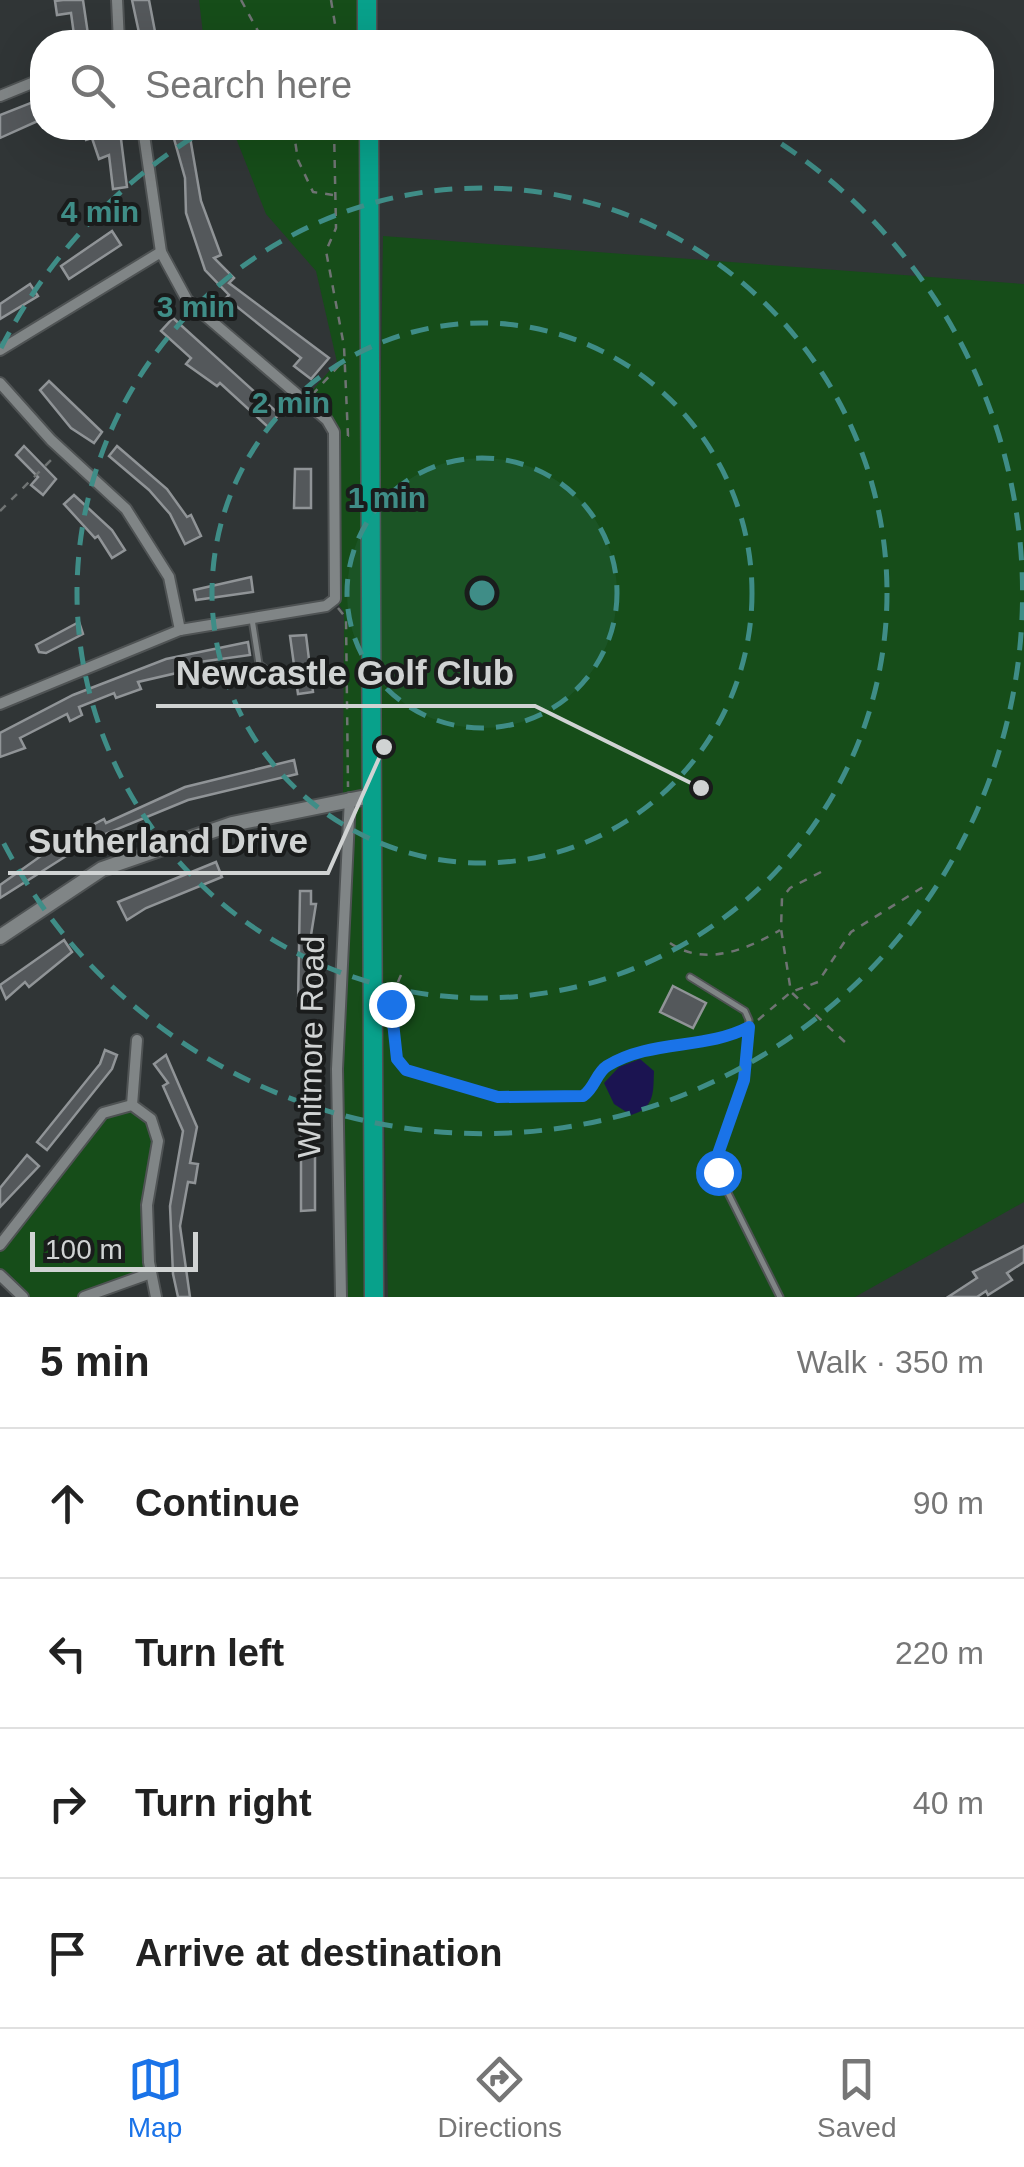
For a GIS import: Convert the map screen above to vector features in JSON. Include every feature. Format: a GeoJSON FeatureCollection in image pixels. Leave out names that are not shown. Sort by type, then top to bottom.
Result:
{"type":"FeatureCollection","features":[{"type":"Feature","properties":{"kind":"highway"},"geometry":{"type":"LineString","coordinates":[[367,0],[367,30]]}},
{"type":"Feature","properties":{"kind":"highway","name":"Whitmore Road"},"geometry":{"type":"LineString","coordinates":[[368,140],[374,1297]]}},
{"type":"Feature","properties":{"kind":"street"},"geometry":{"type":"LineString","coordinates":[[118,0],[119,30]]}},
{"type":"Feature","properties":{"kind":"street"},"geometry":{"type":"LineString","coordinates":[[0,96],[30,84]]}},
{"type":"Feature","properties":{"kind":"street"},"geometry":{"type":"LineString","coordinates":[[0,704],[180,630],[329,604],[337,443],[328,420],[187,300],[161,252],[145,140]]}},
{"type":"Feature","properties":{"kind":"street"},"geometry":{"type":"LineString","coordinates":[[0,350],[161,252]]}},
{"type":"Feature","properties":{"kind":"street"},"geometry":{"type":"LineString","coordinates":[[0,383],[126,509],[169,577],[180,630]]}},
{"type":"Feature","properties":{"kind":"street"},"geometry":{"type":"LineString","coordinates":[[0,937],[102,869],[232,824],[371,796]]}},
{"type":"Feature","properties":{"kind":"street","name":"Whitmore Road"},"geometry":{"type":"LineString","coordinates":[[341,1297],[338,1069],[350,798]]}},
{"type":"Feature","properties":{"kind":"street"},"geometry":{"type":"LineString","coordinates":[[132,1105],[137,1040]]}},
{"type":"Feature","properties":{"kind":"street"},"geometry":{"type":"LineString","coordinates":[[0,1245],[103,1113],[132,1105]]}},
{"type":"Feature","properties":{"kind":"street"},"geometry":{"type":"LineString","coordinates":[[132,1105],[150,1119],[158,1141],[146,1205],[150,1273],[156,1297]]}},
{"type":"Feature","properties":{"kind":"street"},"geometry":{"type":"LineString","coordinates":[[84,1297],[150,1273]]}},
{"type":"Feature","properties":{"kind":"street"},"geometry":{"type":"LineString","coordinates":[[0,1275],[24,1297]]}},
{"type":"Feature","properties":{"kind":"lane"},"geometry":{"type":"LineString","coordinates":[[252,616],[259,664],[279,680]]}},
{"type":"Feature","properties":{"kind":"lane"},"geometry":{"type":"LineString","coordinates":[[690,977],[745,1011],[749,1027],[744,1080],[718,1154],[718,1172],[780,1297]]}},
{"type":"Feature","properties":{"kind":"path"},"geometry":{"type":"LineString","coordinates":[[241,0],[257,30]]}},
{"type":"Feature","properties":{"kind":"path"},"geometry":{"type":"LineString","coordinates":[[331,0],[335,30]]}},
{"type":"Feature","properties":{"kind":"path"},"geometry":{"type":"LineString","coordinates":[[295,140],[298,160],[313,192],[335,195]]}},
{"type":"Feature","properties":{"kind":"path"},"geometry":{"type":"LineString","coordinates":[[334,140],[336,234],[326,250],[345,359],[348,436],[337,443]]}},
{"type":"Feature","properties":{"kind":"path"},"geometry":{"type":"LineString","coordinates":[[306,402],[345,359]]}},
{"type":"Feature","properties":{"kind":"path"},"geometry":{"type":"LineString","coordinates":[[0,511],[62,449]]}},
{"type":"Feature","properties":{"kind":"path"},"geometry":{"type":"LineString","coordinates":[[329,604],[346,618],[350,798]]}},
{"type":"Feature","properties":{"kind":"path"},"geometry":{"type":"LineString","coordinates":[[821,872],[790,888],[782,898],[781,929],[792,992],[846,1043]]}},
{"type":"Feature","properties":{"kind":"path"},"geometry":{"type":"LineString","coordinates":[[401,975],[391,1004],[397,1059],[406,1070],[498,1097],[583,1096],[603,1068],[620,1060],[669,1044],[728,1038],[749,1027],[792,992],[818,982],[851,932],[924,887]]}},
{"type":"Feature","properties":{"kind":"path"},"geometry":{"type":"LineString","coordinates":[[670,942],[688,955],[716,953],[750,948],[781,929]]}},
{"type":"Feature","properties":{"kind":"green space"},"geometry":{"type":"Polygon","coordinates":[[[199,0],[367,0],[367,30],[203,30],[199,0]]]}},
{"type":"Feature","properties":{"kind":"green space"},"geometry":{"type":"Polygon","coordinates":[[[237,140],[369,140],[373,1297],[341,1297],[338,1088],[351,807],[361,808],[370,797],[343,799],[344,612],[335,599],[334,432],[304,400],[337,362],[316,271],[266,214],[237,140]]]}},
{"type":"Feature","properties":{"kind":"green space"},"geometry":{"type":"Polygon","coordinates":[[[383,236],[1024,284],[1024,1202],[855,1297],[388,1297],[376,705],[383,236]]]}},
{"type":"Feature","properties":{"kind":"green space"},"geometry":{"type":"Polygon","coordinates":[[[125,1104],[156,1130],[147,1205],[151,1273],[84,1297],[23,1297],[0,1275],[0,1245],[103,1113],[125,1104]]]}},
{"type":"Feature","properties":{"kind":"shaded area"},"geometry":{"type":"Polygon","coordinates":[[[640,1059],[654,1071],[653,1091],[645,1108],[631,1115],[614,1104],[604,1083],[619,1067],[640,1059]]]}},
{"type":"Feature","properties":{"kind":"building"},"geometry":{"type":"Polygon","coordinates":[[[83,0],[87,30],[73,30],[71,13],[57,15],[55,1],[83,0]]]}},
{"type":"Feature","properties":{"kind":"building"},"geometry":{"type":"Polygon","coordinates":[[[132,0],[149,0],[155,30],[138,30],[132,0]]]}},
{"type":"Feature","properties":{"kind":"building"},"geometry":{"type":"Polygon","coordinates":[[[30,103],[30,124],[0,138],[0,115],[30,103]]]}},
{"type":"Feature","properties":{"kind":"building"},"geometry":{"type":"Polygon","coordinates":[[[93,140],[121,140],[127,187],[113,189],[109,155],[99,159],[93,140]]]}},
{"type":"Feature","properties":{"kind":"building"},"geometry":{"type":"Polygon","coordinates":[[[174,140],[191,140],[201,201],[221,255],[214,258],[234,278],[229,283],[329,358],[311,379],[294,366],[301,358],[226,298],[229,295],[205,270],[186,213],[185,178],[174,140]]]}},
{"type":"Feature","properties":{"kind":"building"},"geometry":{"type":"Polygon","coordinates":[[[112,231],[121,245],[69,279],[61,266],[112,231]]]}},
{"type":"Feature","properties":{"kind":"building"},"geometry":{"type":"Polygon","coordinates":[[[30,284],[38,296],[0,319],[0,304],[30,284]]]}},
{"type":"Feature","properties":{"kind":"building"},"geometry":{"type":"Polygon","coordinates":[[[173,318],[279,414],[268,427],[220,383],[217,386],[186,364],[191,358],[161,331],[173,318]]]}},
{"type":"Feature","properties":{"kind":"building"},"geometry":{"type":"Polygon","coordinates":[[[49,381],[102,432],[94,443],[71,428],[40,390],[49,381]]]}},
{"type":"Feature","properties":{"kind":"building"},"geometry":{"type":"Polygon","coordinates":[[[24,446],[56,479],[43,495],[31,485],[38,477],[16,455],[24,446]]]}},
{"type":"Feature","properties":{"kind":"building"},"geometry":{"type":"Polygon","coordinates":[[[117,446],[167,489],[187,517],[191,515],[201,536],[185,544],[170,514],[109,456],[117,446]]]}},
{"type":"Feature","properties":{"kind":"building"},"geometry":{"type":"Polygon","coordinates":[[[295,469],[311,469],[311,508],[294,508],[295,469]]]}},
{"type":"Feature","properties":{"kind":"building"},"geometry":{"type":"Polygon","coordinates":[[[74,495],[112,530],[125,550],[112,558],[98,536],[95,538],[64,504],[74,495]]]}},
{"type":"Feature","properties":{"kind":"building"},"geometry":{"type":"Polygon","coordinates":[[[251,577],[253,592],[196,600],[194,590],[251,577]]]}},
{"type":"Feature","properties":{"kind":"building"},"geometry":{"type":"Polygon","coordinates":[[[79,622],[83,634],[46,653],[39,652],[36,645],[79,622]]]}},
{"type":"Feature","properties":{"kind":"building"},"geometry":{"type":"Polygon","coordinates":[[[306,635],[313,692],[298,694],[290,636],[306,635]]]}},
{"type":"Feature","properties":{"kind":"building"},"geometry":{"type":"Polygon","coordinates":[[[248,642],[250,655],[192,663],[194,669],[138,682],[141,689],[116,698],[114,693],[79,707],[82,715],[70,721],[67,714],[20,738],[25,748],[0,757],[0,733],[73,695],[166,659],[248,642]]]}},
{"type":"Feature","properties":{"kind":"building"},"geometry":{"type":"Polygon","coordinates":[[[294,760],[297,774],[188,800],[93,839],[0,898],[0,885],[62,841],[104,819],[106,823],[185,787],[294,760]]]}},
{"type":"Feature","properties":{"kind":"building"},"geometry":{"type":"Polygon","coordinates":[[[216,862],[222,877],[146,908],[127,920],[118,902],[216,862]]]}},
{"type":"Feature","properties":{"kind":"building"},"geometry":{"type":"Polygon","coordinates":[[[300,891],[311,891],[311,904],[316,904],[307,960],[308,1006],[298,1006],[300,891]]]}},
{"type":"Feature","properties":{"kind":"building"},"geometry":{"type":"Polygon","coordinates":[[[64,940],[72,952],[29,987],[25,982],[6,999],[0,985],[64,940]]]}},
{"type":"Feature","properties":{"kind":"building"},"geometry":{"type":"Polygon","coordinates":[[[673,986],[706,1003],[693,1028],[660,1012],[673,986]]]}},
{"type":"Feature","properties":{"kind":"building"},"geometry":{"type":"Polygon","coordinates":[[[105,1050],[117,1055],[112,1069],[47,1150],[37,1142],[100,1064],[105,1050]]]}},
{"type":"Feature","properties":{"kind":"building"},"geometry":{"type":"Polygon","coordinates":[[[166,1055],[197,1127],[190,1163],[198,1164],[195,1183],[188,1182],[180,1226],[190,1297],[178,1297],[173,1274],[170,1206],[183,1131],[163,1086],[168,1083],[154,1064],[166,1055]]]}},
{"type":"Feature","properties":{"kind":"building"},"geometry":{"type":"Polygon","coordinates":[[[301,1136],[315,1136],[315,1210],[301,1211],[301,1136]]]}},
{"type":"Feature","properties":{"kind":"building"},"geometry":{"type":"Polygon","coordinates":[[[27,1155],[39,1166],[0,1207],[0,1188],[27,1155]]]}},
{"type":"Feature","properties":{"kind":"building"},"geometry":{"type":"Polygon","coordinates":[[[1024,1246],[1024,1262],[1007,1273],[1012,1280],[988,1295],[986,1291],[977,1297],[948,1297],[977,1278],[973,1272],[1024,1246]]]}},
{"type":"Feature","properties":{"kind":"place","name":"Sutherland Drive"},"geometry":{"type":"Point","coordinates":[384,747]}},
{"type":"Feature","properties":{"kind":"place","name":"Newcastle Golf Club"},"geometry":{"type":"Point","coordinates":[701,788]}},
{"type":"Feature","properties":{"kind":"route"},"geometry":{"type":"LineString","coordinates":[[391,1004],[397,1059],[406,1070],[498,1097],[520,1099],[583,1096],[590,1092],[603,1068],[620,1060],[669,1044],[728,1038],[749,1027],[744,1080],[718,1154],[718,1172]]}}]}
